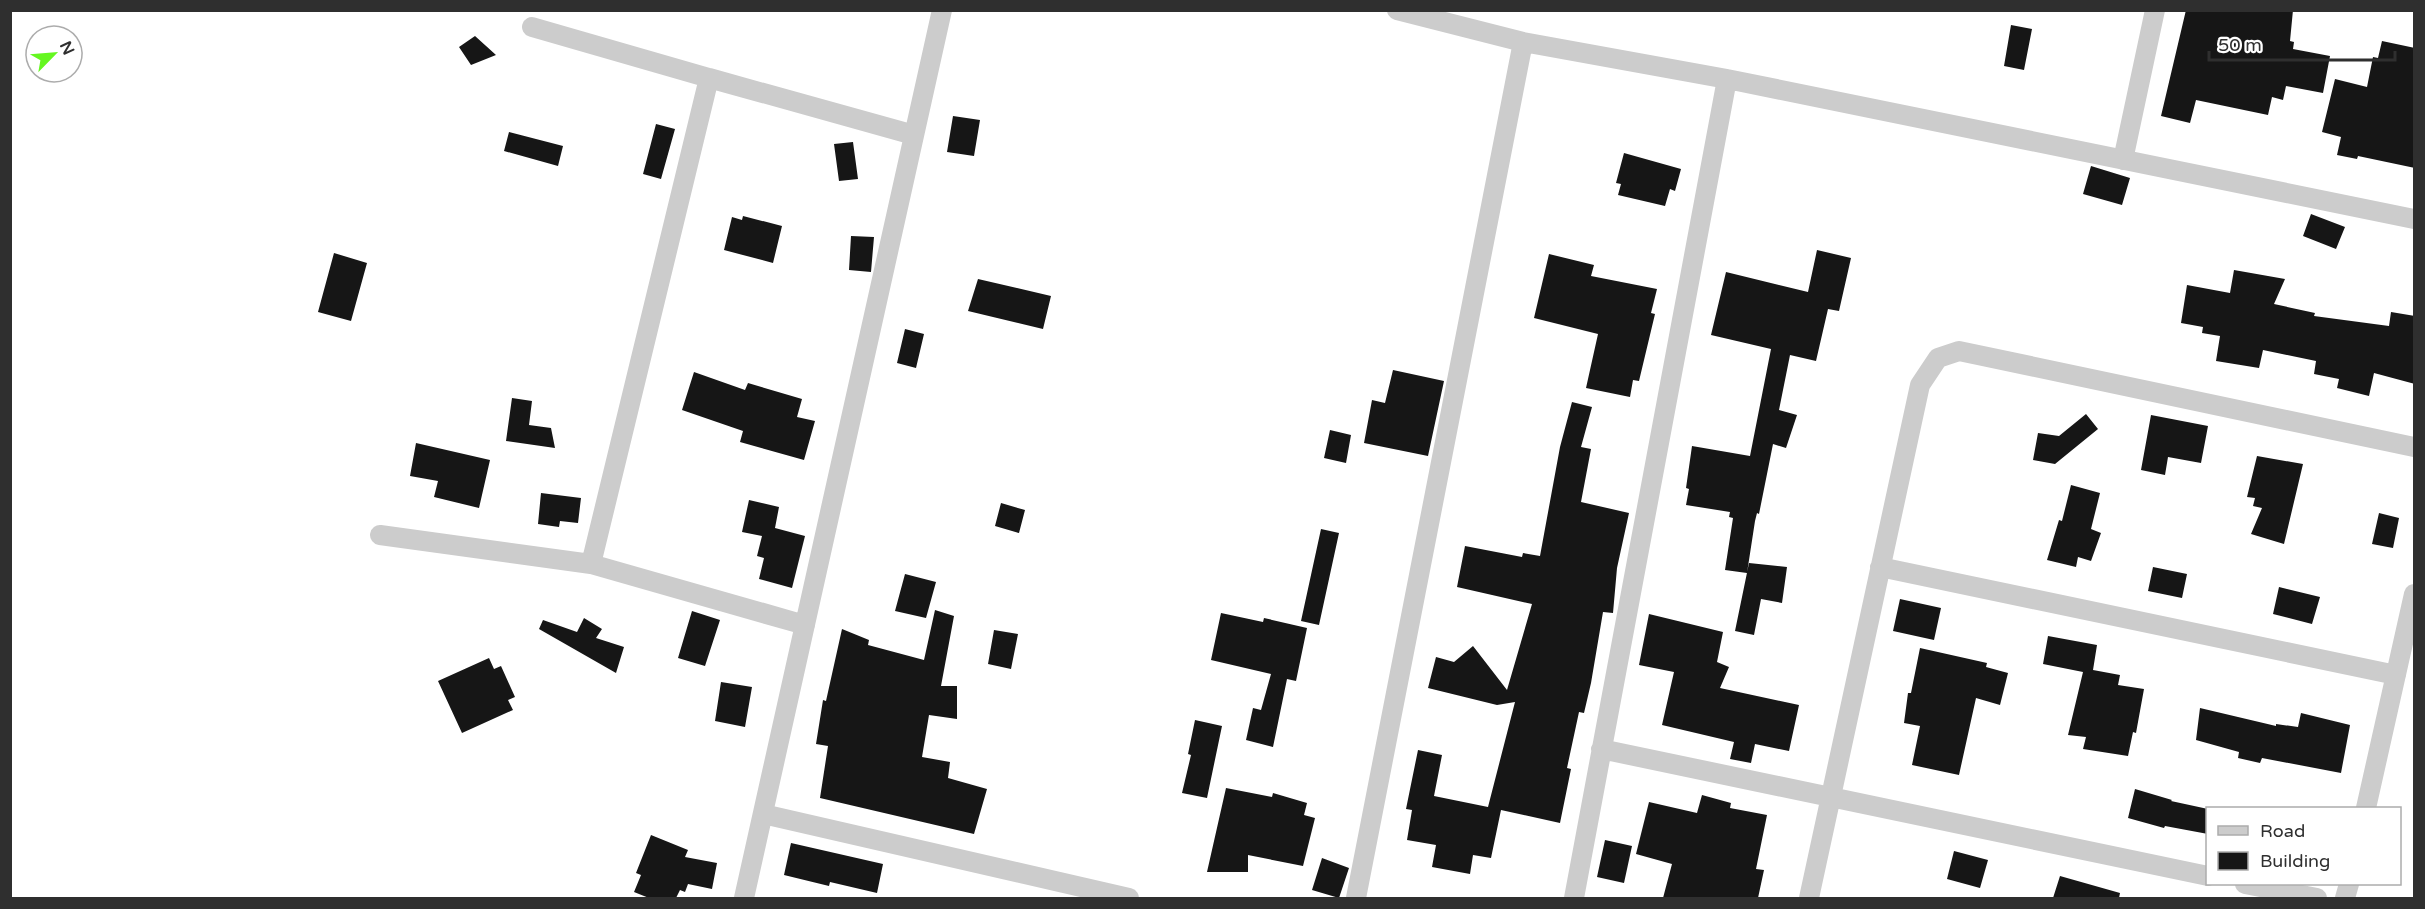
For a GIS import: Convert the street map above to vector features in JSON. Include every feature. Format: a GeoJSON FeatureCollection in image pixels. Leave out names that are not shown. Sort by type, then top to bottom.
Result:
{"type":"FeatureCollection","features":[{"type":"Feature","properties":{"kind":"street"},"geometry":{"type":"LineString","coordinates":[[744,898],[942,10]]}},
{"type":"Feature","properties":{"kind":"street"},"geometry":{"type":"LineString","coordinates":[[1397,10],[1523,42],[1727,79],[2415,219]]}},
{"type":"Feature","properties":{"kind":"street"},"geometry":{"type":"LineString","coordinates":[[2123,160],[2155,10]]}},
{"type":"Feature","properties":{"kind":"street"},"geometry":{"type":"LineString","coordinates":[[532,27],[914,135]]}},
{"type":"Feature","properties":{"kind":"street"},"geometry":{"type":"LineString","coordinates":[[1356,898],[1523,42]]}},
{"type":"Feature","properties":{"kind":"street"},"geometry":{"type":"LineString","coordinates":[[591,564],[709,78]]}},
{"type":"Feature","properties":{"kind":"street"},"geometry":{"type":"LineString","coordinates":[[1574,898],[1727,79]]}},
{"type":"Feature","properties":{"kind":"street"},"geometry":{"type":"LineString","coordinates":[[1809,898],[1920,385],[1938,358],[1959,351],[2415,447]]}},
{"type":"Feature","properties":{"kind":"street"},"geometry":{"type":"LineString","coordinates":[[380,535],[591,564],[805,625]]}},
{"type":"Feature","properties":{"kind":"street"},"geometry":{"type":"LineString","coordinates":[[1880,567],[2396,675]]}},
{"type":"Feature","properties":{"kind":"street"},"geometry":{"type":"LineString","coordinates":[[2366,807],[2415,594]]}},
{"type":"Feature","properties":{"kind":"street"},"geometry":{"type":"LineString","coordinates":[[1601,749],[2206,876]]}},
{"type":"Feature","properties":{"kind":"street"},"geometry":{"type":"LineString","coordinates":[[763,814],[1130,898]]}},
{"type":"Feature","properties":{"kind":"street"},"geometry":{"type":"LineString","coordinates":[[2250,885],[2317,898]]}},
{"type":"Feature","properties":{"kind":"building"},"geometry":{"type":"Polygon","coordinates":[[[2186,10],[2293,10],[2290,41],[2294,42],[2293,49],[2330,56],[2323,93],[2286,86],[2283,100],[2272,97],[2268,115],[2196,100],[2190,123],[2161,116],[2186,10]]]}},
{"type":"Feature","properties":{"kind":"building"},"geometry":{"type":"Polygon","coordinates":[[[2011,25],[2032,29],[2024,70],[2004,66],[2011,25]]]}},
{"type":"Feature","properties":{"kind":"building"},"geometry":{"type":"Polygon","coordinates":[[[475,36],[496,55],[471,65],[459,47],[475,36]]]}},
{"type":"Feature","properties":{"kind":"building"},"geometry":{"type":"Polygon","coordinates":[[[2382,41],[2415,48],[2415,168],[2358,156],[2357,159],[2337,155],[2341,137],[2322,132],[2335,79],[2367,87],[2373,57],[2378,58],[2382,41]]]}},
{"type":"Feature","properties":{"kind":"building"},"geometry":{"type":"Polygon","coordinates":[[[953,116],[980,120],[974,156],[947,152],[953,116]]]}},
{"type":"Feature","properties":{"kind":"building"},"geometry":{"type":"Polygon","coordinates":[[[656,124],[675,129],[661,179],[643,174],[656,124]]]}},
{"type":"Feature","properties":{"kind":"building"},"geometry":{"type":"Polygon","coordinates":[[[509,132],[563,146],[558,166],[504,151],[509,132]]]}},
{"type":"Feature","properties":{"kind":"building"},"geometry":{"type":"Polygon","coordinates":[[[853,142],[858,179],[839,181],[834,144],[853,142]]]}},
{"type":"Feature","properties":{"kind":"building"},"geometry":{"type":"Polygon","coordinates":[[[1624,153],[1681,169],[1675,191],[1670,189],[1665,206],[1618,195],[1621,184],[1616,183],[1624,153]]]}},
{"type":"Feature","properties":{"kind":"building"},"geometry":{"type":"Polygon","coordinates":[[[2091,166],[2130,178],[2122,205],[2083,194],[2091,166]]]}},
{"type":"Feature","properties":{"kind":"building"},"geometry":{"type":"Polygon","coordinates":[[[2311,214],[2345,227],[2336,249],[2303,236],[2311,214]]]}},
{"type":"Feature","properties":{"kind":"building"},"geometry":{"type":"Polygon","coordinates":[[[743,216],[782,226],[773,263],[724,250],[732,217],[742,220],[743,216]]]}},
{"type":"Feature","properties":{"kind":"building"},"geometry":{"type":"Polygon","coordinates":[[[851,236],[874,237],[871,272],[849,270],[851,236]]]}},
{"type":"Feature","properties":{"kind":"building"},"geometry":{"type":"Polygon","coordinates":[[[1817,250],[1851,258],[1839,311],[1828,309],[1816,361],[1790,355],[1779,410],[1797,415],[1786,448],[1773,444],[1759,514],[1757,513],[1755,521],[1747,573],[1725,570],[1733,518],[1729,517],[1730,512],[1686,505],[1692,446],[1750,456],[1771,349],[1711,335],[1726,272],[1808,292],[1817,250]]]}},
{"type":"Feature","properties":{"kind":"building"},"geometry":{"type":"Polygon","coordinates":[[[334,253],[367,263],[351,321],[318,312],[334,253]]]}},
{"type":"Feature","properties":{"kind":"building"},"geometry":{"type":"Polygon","coordinates":[[[1549,254],[1594,265],[1591,276],[1657,289],[1651,313],[1655,314],[1639,381],[1633,380],[1630,397],[1586,388],[1598,334],[1534,318],[1549,254]]]}},
{"type":"Feature","properties":{"kind":"building"},"geometry":{"type":"Polygon","coordinates":[[[2234,270],[2285,279],[2274,304],[2315,313],[2314,316],[2389,326],[2391,312],[2415,316],[2415,384],[2374,373],[2369,396],[2337,388],[2339,379],[2314,374],[2316,361],[2263,350],[2259,368],[2216,361],[2220,336],[2202,333],[2203,327],[2181,323],[2187,285],[2230,293],[2234,270]]]}},
{"type":"Feature","properties":{"kind":"building"},"geometry":{"type":"Polygon","coordinates":[[[978,279],[1051,296],[1043,329],[968,311],[978,279]]]}},
{"type":"Feature","properties":{"kind":"building"},"geometry":{"type":"Polygon","coordinates":[[[905,329],[924,334],[916,368],[897,363],[905,329]]]}},
{"type":"Feature","properties":{"kind":"building"},"geometry":{"type":"Polygon","coordinates":[[[1393,370],[1444,381],[1428,456],[1364,443],[1372,400],[1385,403],[1393,370]]]}},
{"type":"Feature","properties":{"kind":"building"},"geometry":{"type":"Polygon","coordinates":[[[694,372],[745,390],[748,383],[802,399],[797,417],[815,421],[804,460],[740,442],[743,431],[682,410],[694,372]]]}},
{"type":"Feature","properties":{"kind":"building"},"geometry":{"type":"Polygon","coordinates":[[[512,398],[532,401],[529,425],[551,428],[555,448],[506,441],[512,398]]]}},
{"type":"Feature","properties":{"kind":"building"},"geometry":{"type":"Polygon","coordinates":[[[1572,402],[1592,407],[1581,447],[1591,449],[1581,502],[1629,513],[1617,568],[1613,613],[1603,612],[1591,683],[1584,713],[1579,712],[1567,768],[1571,769],[1560,823],[1501,810],[1491,858],[1473,855],[1470,874],[1432,867],[1436,845],[1407,840],[1412,810],[1406,809],[1418,750],[1442,755],[1434,796],[1488,807],[1515,702],[1497,705],[1428,688],[1436,657],[1454,662],[1473,646],[1507,690],[1532,604],[1457,587],[1465,546],[1522,557],[1523,553],[1540,556],[1560,447],[1572,402]]]}},
{"type":"Feature","properties":{"kind":"building"},"geometry":{"type":"Polygon","coordinates":[[[2086,414],[2098,429],[2055,464],[2033,460],[2038,433],[2059,436],[2086,414]]]}},
{"type":"Feature","properties":{"kind":"building"},"geometry":{"type":"Polygon","coordinates":[[[2151,415],[2208,426],[2201,463],[2168,457],[2165,475],[2141,470],[2151,415]]]}},
{"type":"Feature","properties":{"kind":"building"},"geometry":{"type":"Polygon","coordinates":[[[1330,430],[1351,435],[1346,463],[1324,458],[1330,430]]]}},
{"type":"Feature","properties":{"kind":"building"},"geometry":{"type":"Polygon","coordinates":[[[416,443],[490,460],[479,508],[434,497],[438,481],[410,476],[416,443]]]}},
{"type":"Feature","properties":{"kind":"building"},"geometry":{"type":"Polygon","coordinates":[[[2257,456],[2303,464],[2284,544],[2251,534],[2262,508],[2253,506],[2255,498],[2247,497],[2257,456]]]}},
{"type":"Feature","properties":{"kind":"building"},"geometry":{"type":"Polygon","coordinates":[[[2071,485],[2100,493],[2091,529],[2101,533],[2091,561],[2078,557],[2076,567],[2047,560],[2059,520],[2062,521],[2071,485]]]}},
{"type":"Feature","properties":{"kind":"building"},"geometry":{"type":"Polygon","coordinates":[[[541,493],[581,498],[578,523],[560,521],[559,527],[538,524],[541,493]]]}},
{"type":"Feature","properties":{"kind":"building"},"geometry":{"type":"Polygon","coordinates":[[[749,500],[779,507],[775,528],[805,536],[792,588],[759,579],[764,558],[757,556],[762,536],[742,532],[749,500]]]}},
{"type":"Feature","properties":{"kind":"building"},"geometry":{"type":"Polygon","coordinates":[[[1001,503],[1025,510],[1019,533],[995,526],[1001,503]]]}},
{"type":"Feature","properties":{"kind":"building"},"geometry":{"type":"Polygon","coordinates":[[[2379,513],[2399,518],[2393,548],[2372,544],[2379,513]]]}},
{"type":"Feature","properties":{"kind":"building"},"geometry":{"type":"Polygon","coordinates":[[[1321,529],[1339,533],[1319,625],[1301,621],[1321,529]]]}},
{"type":"Feature","properties":{"kind":"building"},"geometry":{"type":"Polygon","coordinates":[[[1749,563],[1787,567],[1782,603],[1761,599],[1754,635],[1735,631],[1749,563]]]}},
{"type":"Feature","properties":{"kind":"building"},"geometry":{"type":"Polygon","coordinates":[[[2153,567],[2187,574],[2182,598],[2148,591],[2153,567]]]}},
{"type":"Feature","properties":{"kind":"building"},"geometry":{"type":"Polygon","coordinates":[[[905,574],[936,582],[926,618],[895,611],[905,574]]]}},
{"type":"Feature","properties":{"kind":"building"},"geometry":{"type":"Polygon","coordinates":[[[2279,587],[2320,597],[2312,624],[2273,614],[2279,587]]]}},
{"type":"Feature","properties":{"kind":"building"},"geometry":{"type":"Polygon","coordinates":[[[1900,599],[1941,608],[1934,640],[1893,631],[1900,599]]]}},
{"type":"Feature","properties":{"kind":"building"},"geometry":{"type":"Polygon","coordinates":[[[935,610],[954,616],[941,686],[957,686],[957,719],[929,715],[922,757],[950,762],[948,778],[987,789],[974,834],[820,798],[828,746],[816,744],[823,700],[826,701],[842,629],[869,640],[868,645],[924,660],[935,610]]]}},
{"type":"Feature","properties":{"kind":"building"},"geometry":{"type":"Polygon","coordinates":[[[692,611],[720,620],[705,666],[678,658],[692,611]]]}},
{"type":"Feature","properties":{"kind":"building"},"geometry":{"type":"Polygon","coordinates":[[[1221,613],[1263,622],[1264,618],[1307,628],[1296,681],[1287,679],[1273,747],[1246,740],[1253,708],[1261,710],[1271,674],[1211,660],[1221,613]]]}},
{"type":"Feature","properties":{"kind":"building"},"geometry":{"type":"Polygon","coordinates":[[[1649,614],[1723,632],[1717,662],[1729,667],[1720,688],[1799,705],[1789,751],[1755,744],[1751,763],[1730,759],[1734,742],[1662,725],[1674,672],[1639,665],[1649,614]]]}},
{"type":"Feature","properties":{"kind":"building"},"geometry":{"type":"Polygon","coordinates":[[[584,618],[602,629],[596,638],[624,647],[616,673],[539,629],[543,620],[577,632],[584,618]]]}},
{"type":"Feature","properties":{"kind":"building"},"geometry":{"type":"Polygon","coordinates":[[[994,630],[1018,634],[1011,669],[988,664],[994,630]]]}},
{"type":"Feature","properties":{"kind":"building"},"geometry":{"type":"Polygon","coordinates":[[[2048,636],[2097,645],[2093,670],[2120,675],[2118,685],[2144,689],[2136,733],[2133,732],[2128,756],[2083,749],[2086,737],[2068,735],[2083,672],[2043,664],[2048,636]]]}},
{"type":"Feature","properties":{"kind":"building"},"geometry":{"type":"Polygon","coordinates":[[[1920,648],[1987,663],[1986,667],[2008,673],[2000,705],[1976,698],[1959,775],[1912,765],[1920,726],[1904,723],[1908,693],[1911,693],[1920,648]]]}},
{"type":"Feature","properties":{"kind":"building"},"geometry":{"type":"Polygon","coordinates":[[[489,658],[494,669],[501,666],[515,697],[508,700],[513,710],[462,733],[438,681],[489,658]]]}},
{"type":"Feature","properties":{"kind":"building"},"geometry":{"type":"Polygon","coordinates":[[[721,682],[752,687],[745,727],[715,721],[721,682]]]}},
{"type":"Feature","properties":{"kind":"building"},"geometry":{"type":"Polygon","coordinates":[[[2200,708],[2276,726],[2276,724],[2298,727],[2301,713],[2350,725],[2341,773],[2262,758],[2260,763],[2238,758],[2239,752],[2196,740],[2200,708]]]}},
{"type":"Feature","properties":{"kind":"building"},"geometry":{"type":"Polygon","coordinates":[[[1195,720],[1222,726],[1207,798],[1182,793],[1191,755],[1188,754],[1195,720]]]}},
{"type":"Feature","properties":{"kind":"building"},"geometry":{"type":"Polygon","coordinates":[[[1226,788],[1272,797],[1273,793],[1307,803],[1304,815],[1315,818],[1303,866],[1248,855],[1248,872],[1207,872],[1226,788]]]}},
{"type":"Feature","properties":{"kind":"building"},"geometry":{"type":"Polygon","coordinates":[[[2135,789],[2171,801],[2206,809],[2206,834],[2165,826],[2164,828],[2128,818],[2135,789]]]}},
{"type":"Feature","properties":{"kind":"building"},"geometry":{"type":"Polygon","coordinates":[[[1702,795],[1731,803],[1730,808],[1767,815],[1756,869],[1764,870],[1758,898],[1663,898],[1672,864],[1636,854],[1649,802],[1697,813],[1702,795]]]}},
{"type":"Feature","properties":{"kind":"building"},"geometry":{"type":"Polygon","coordinates":[[[651,835],[688,850],[685,857],[717,863],[712,889],[688,884],[685,892],[680,890],[676,898],[649,898],[634,892],[641,875],[636,873],[651,835]]]}},
{"type":"Feature","properties":{"kind":"building"},"geometry":{"type":"Polygon","coordinates":[[[1605,840],[1632,846],[1624,883],[1597,877],[1605,840]]]}},
{"type":"Feature","properties":{"kind":"building"},"geometry":{"type":"Polygon","coordinates":[[[791,843],[883,864],[877,893],[830,882],[829,886],[784,875],[791,843]]]}},
{"type":"Feature","properties":{"kind":"building"},"geometry":{"type":"Polygon","coordinates":[[[1954,851],[1988,860],[1980,888],[1947,879],[1954,851]]]}},
{"type":"Feature","properties":{"kind":"building"},"geometry":{"type":"Polygon","coordinates":[[[1322,858],[1349,868],[1339,898],[1312,890],[1322,858]]]}},
{"type":"Feature","properties":{"kind":"building"},"geometry":{"type":"Polygon","coordinates":[[[2060,876],[2120,893],[2119,898],[2053,898],[2060,876]]]}}]}
